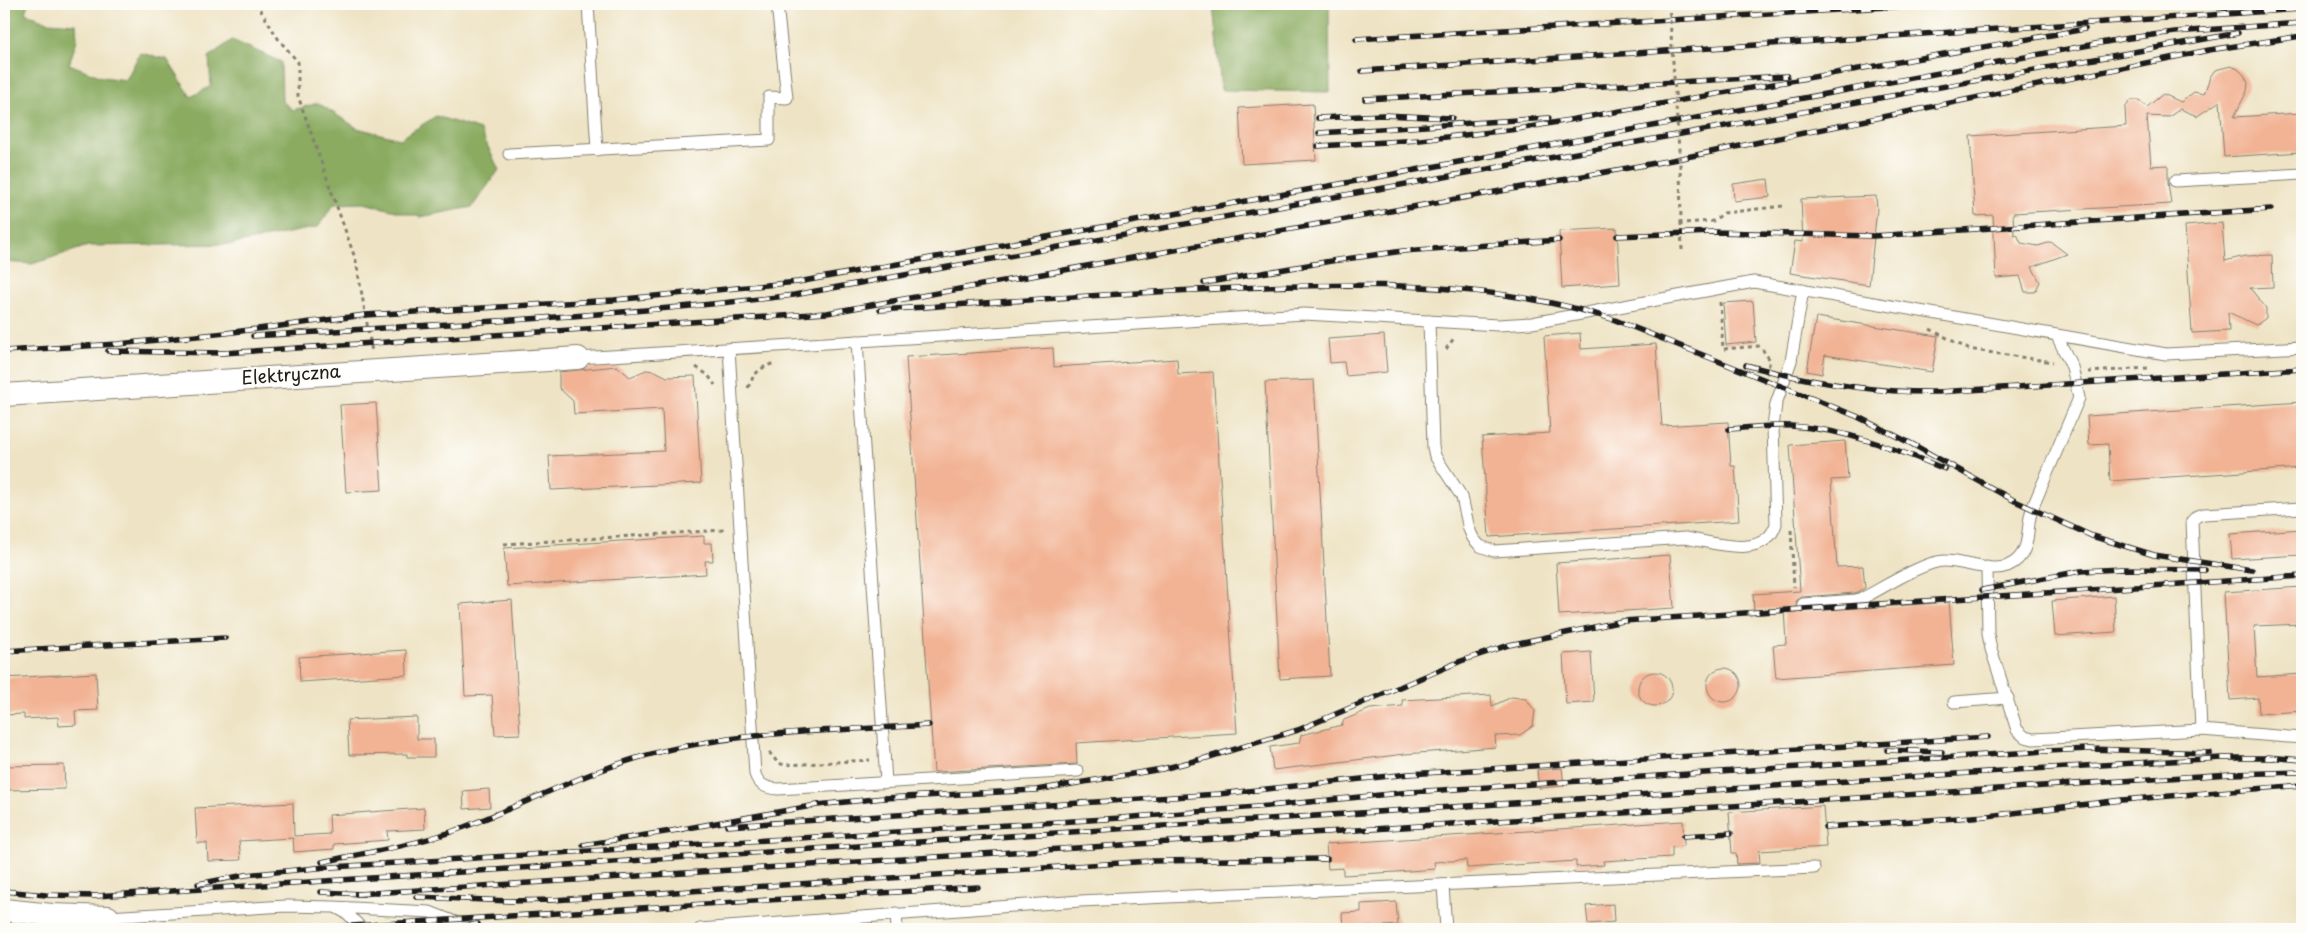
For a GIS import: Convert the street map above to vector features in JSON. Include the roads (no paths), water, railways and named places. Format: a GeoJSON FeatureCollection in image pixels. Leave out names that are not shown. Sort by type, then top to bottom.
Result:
{"type":"FeatureCollection","features":[{"type":"Feature","properties":{"kind":"street","name":"Elektryczna"},"geometry":{"type":"LineString","coordinates":[[4,395],[578,358]]}},
{"type":"Feature","properties":{"kind":"street"},"geometry":{"type":"LineString","coordinates":[[4,910],[52,916],[108,916]]}},
{"type":"Feature","properties":{"kind":"lane"},"geometry":{"type":"LineString","coordinates":[[588,4],[596,150]]}},
{"type":"Feature","properties":{"kind":"lane"},"geometry":{"type":"LineString","coordinates":[[509,154],[769,140],[769,97],[787,98],[776,4]]}},
{"type":"Feature","properties":{"kind":"lane"},"geometry":{"type":"LineString","coordinates":[[2175,181],[2302,174]]}},
{"type":"Feature","properties":{"kind":"lane"},"geometry":{"type":"LineString","coordinates":[[578,358],[1304,314],[1498,325],[1532,323],[1754,282],[2166,354],[2302,347]]}},
{"type":"Feature","properties":{"kind":"lane"},"geometry":{"type":"LineString","coordinates":[[1429,321],[1433,447],[1435,456],[1462,497],[1469,529],[1480,546],[1494,551],[1685,538],[1713,544],[1738,546],[1758,544],[1766,540],[1773,534],[1776,524],[1773,427],[1776,404],[1791,361],[1803,290]]}},
{"type":"Feature","properties":{"kind":"lane"},"geometry":{"type":"LineString","coordinates":[[1803,604],[1856,600],[1933,562],[1942,561],[1987,567],[2009,566],[2020,558],[2025,549],[2032,509],[2078,404],[2079,389],[2072,367],[2057,336]]}},
{"type":"Feature","properties":{"kind":"lane"},"geometry":{"type":"LineString","coordinates":[[858,341],[886,782]]}},
{"type":"Feature","properties":{"kind":"lane"},"geometry":{"type":"LineString","coordinates":[[729,349],[755,774],[762,786],[778,789],[1078,771]]}},
{"type":"Feature","properties":{"kind":"lane"},"geometry":{"type":"LineString","coordinates":[[2201,730],[2192,521],[2197,516],[2204,514],[2302,508]]}},
{"type":"Feature","properties":{"kind":"lane"},"geometry":{"type":"LineString","coordinates":[[1987,567],[1990,642],[2017,730],[2025,737],[2033,739],[2201,730],[2302,738]]}},
{"type":"Feature","properties":{"kind":"lane"},"geometry":{"type":"LineString","coordinates":[[1954,702],[2008,698]]}},
{"type":"Feature","properties":{"kind":"lane"},"geometry":{"type":"LineString","coordinates":[[700,929],[896,913],[1080,901],[1814,868]]}},
{"type":"Feature","properties":{"kind":"lane"},"geometry":{"type":"LineString","coordinates":[[1443,885],[1446,929]]}},
{"type":"Feature","properties":{"kind":"lane"},"geometry":{"type":"LineString","coordinates":[[108,916],[286,906],[334,907],[430,912],[473,929]]}},
{"type":"Feature","properties":{"kind":"lane"},"geometry":{"type":"LineString","coordinates":[[334,907],[348,914],[362,929]]}},
{"type":"Feature","properties":{"kind":"lane"},"geometry":{"type":"LineString","coordinates":[[896,913],[897,929]]}},
{"type":"Feature","properties":{"kind":"railway"},"geometry":{"type":"LineString","coordinates":[[1356,39],[1936,4]]}},
{"type":"Feature","properties":{"kind":"railway"},"geometry":{"type":"LineString","coordinates":[[2167,4],[2240,8]]}},
{"type":"Feature","properties":{"kind":"railway"},"geometry":{"type":"LineString","coordinates":[[1362,71],[2302,9]]}},
{"type":"Feature","properties":{"kind":"railway"},"geometry":{"type":"LineString","coordinates":[[4,351],[118,344],[226,333],[365,315],[614,300],[798,282],[2122,39],[2175,32],[2302,23]]}},
{"type":"Feature","properties":{"kind":"railway"},"geometry":{"type":"LineString","coordinates":[[1318,146],[1420,140],[1518,129],[2085,29]]}},
{"type":"Feature","properties":{"kind":"railway"},"geometry":{"type":"LineString","coordinates":[[253,336],[457,324],[659,309],[794,295],[2238,33]]}},
{"type":"Feature","properties":{"kind":"railway"},"geometry":{"type":"LineString","coordinates":[[108,351],[223,353],[827,313],[1672,160],[2209,50],[2302,36]]}},
{"type":"Feature","properties":{"kind":"railway"},"geometry":{"type":"LineString","coordinates":[[1365,99],[1787,76]]}},
{"type":"Feature","properties":{"kind":"railway"},"geometry":{"type":"LineString","coordinates":[[1318,118],[1383,115],[1452,118]]}},
{"type":"Feature","properties":{"kind":"railway"},"geometry":{"type":"LineString","coordinates":[[1319,133],[1549,118]]}},
{"type":"Feature","properties":{"kind":"railway"},"geometry":{"type":"LineString","coordinates":[[1617,236],[1713,232],[1873,236],[2271,209]]}},
{"type":"Feature","properties":{"kind":"railway"},"geometry":{"type":"LineString","coordinates":[[1204,283],[1331,261],[1403,251],[1559,240]]}},
{"type":"Feature","properties":{"kind":"railway"},"geometry":{"type":"LineString","coordinates":[[880,310],[1117,294],[1300,286],[1407,286],[1514,296],[1565,306],[1615,320],[1856,416],[1912,444],[2015,501],[2092,536],[2154,555],[2252,570]]}},
{"type":"Feature","properties":{"kind":"railway"},"geometry":{"type":"LineString","coordinates":[[1746,365],[1793,377],[1841,385],[1913,392],[2302,369]]}},
{"type":"Feature","properties":{"kind":"railway"},"geometry":{"type":"LineString","coordinates":[[1729,429],[1791,426],[1831,431],[1889,447],[1945,469]]}},
{"type":"Feature","properties":{"kind":"railway"},"geometry":{"type":"LineString","coordinates":[[1982,590],[2081,571],[2121,569],[2205,570]]}},
{"type":"Feature","properties":{"kind":"railway"},"geometry":{"type":"LineString","coordinates":[[677,830],[817,805],[884,798],[1036,790],[1162,769],[1206,758],[1298,730],[1461,661],[1509,645],[1623,621],[2302,576]]}},
{"type":"Feature","properties":{"kind":"railway"},"geometry":{"type":"LineString","coordinates":[[4,651],[225,638]]}},
{"type":"Feature","properties":{"kind":"railway"},"geometry":{"type":"LineString","coordinates":[[322,862],[403,845],[451,832],[580,779],[659,752],[726,739],[759,735],[929,725]]}},
{"type":"Feature","properties":{"kind":"railway"},"geometry":{"type":"LineString","coordinates":[[727,826],[1219,794],[1409,774],[1988,737]]}},
{"type":"Feature","properties":{"kind":"railway"},"geometry":{"type":"LineString","coordinates":[[198,884],[245,875],[316,868],[1121,818],[1410,792],[2047,751],[2089,749],[2210,753]]}},
{"type":"Feature","properties":{"kind":"railway"},"geometry":{"type":"LineString","coordinates":[[1887,750],[1942,752]]}},
{"type":"Feature","properties":{"kind":"railway"},"geometry":{"type":"LineString","coordinates":[[2267,757],[2302,760]]}},
{"type":"Feature","properties":{"kind":"railway"},"geometry":{"type":"LineString","coordinates":[[4,891],[46,895],[96,896],[2032,769],[2222,758],[2274,758]]}},
{"type":"Feature","properties":{"kind":"railway"},"geometry":{"type":"LineString","coordinates":[[357,894],[2231,774],[2302,772]]}},
{"type":"Feature","properties":{"kind":"railway"},"geometry":{"type":"LineString","coordinates":[[1825,827],[1987,816],[2122,800],[2302,785]]}},
{"type":"Feature","properties":{"kind":"railway"},"geometry":{"type":"LineString","coordinates":[[583,845],[684,829]]}},
{"type":"Feature","properties":{"kind":"railway"},"geometry":{"type":"LineString","coordinates":[[1684,836],[1731,833]]}},
{"type":"Feature","properties":{"kind":"railway"},"geometry":{"type":"LineString","coordinates":[[416,897],[510,901],[553,900],[1151,861],[1327,859]]}},
{"type":"Feature","properties":{"kind":"railway"},"geometry":{"type":"LineString","coordinates":[[319,928],[978,887]]}},
{"type":"Feature","properties":{"kind":"railway"},"geometry":{"type":"LineString","coordinates":[[321,892],[363,894]]}},
{"type":"Feature","properties":{"kind":"railway"},"geometry":{"type":"LineString","coordinates":[[446,929],[478,924]]}}]}
